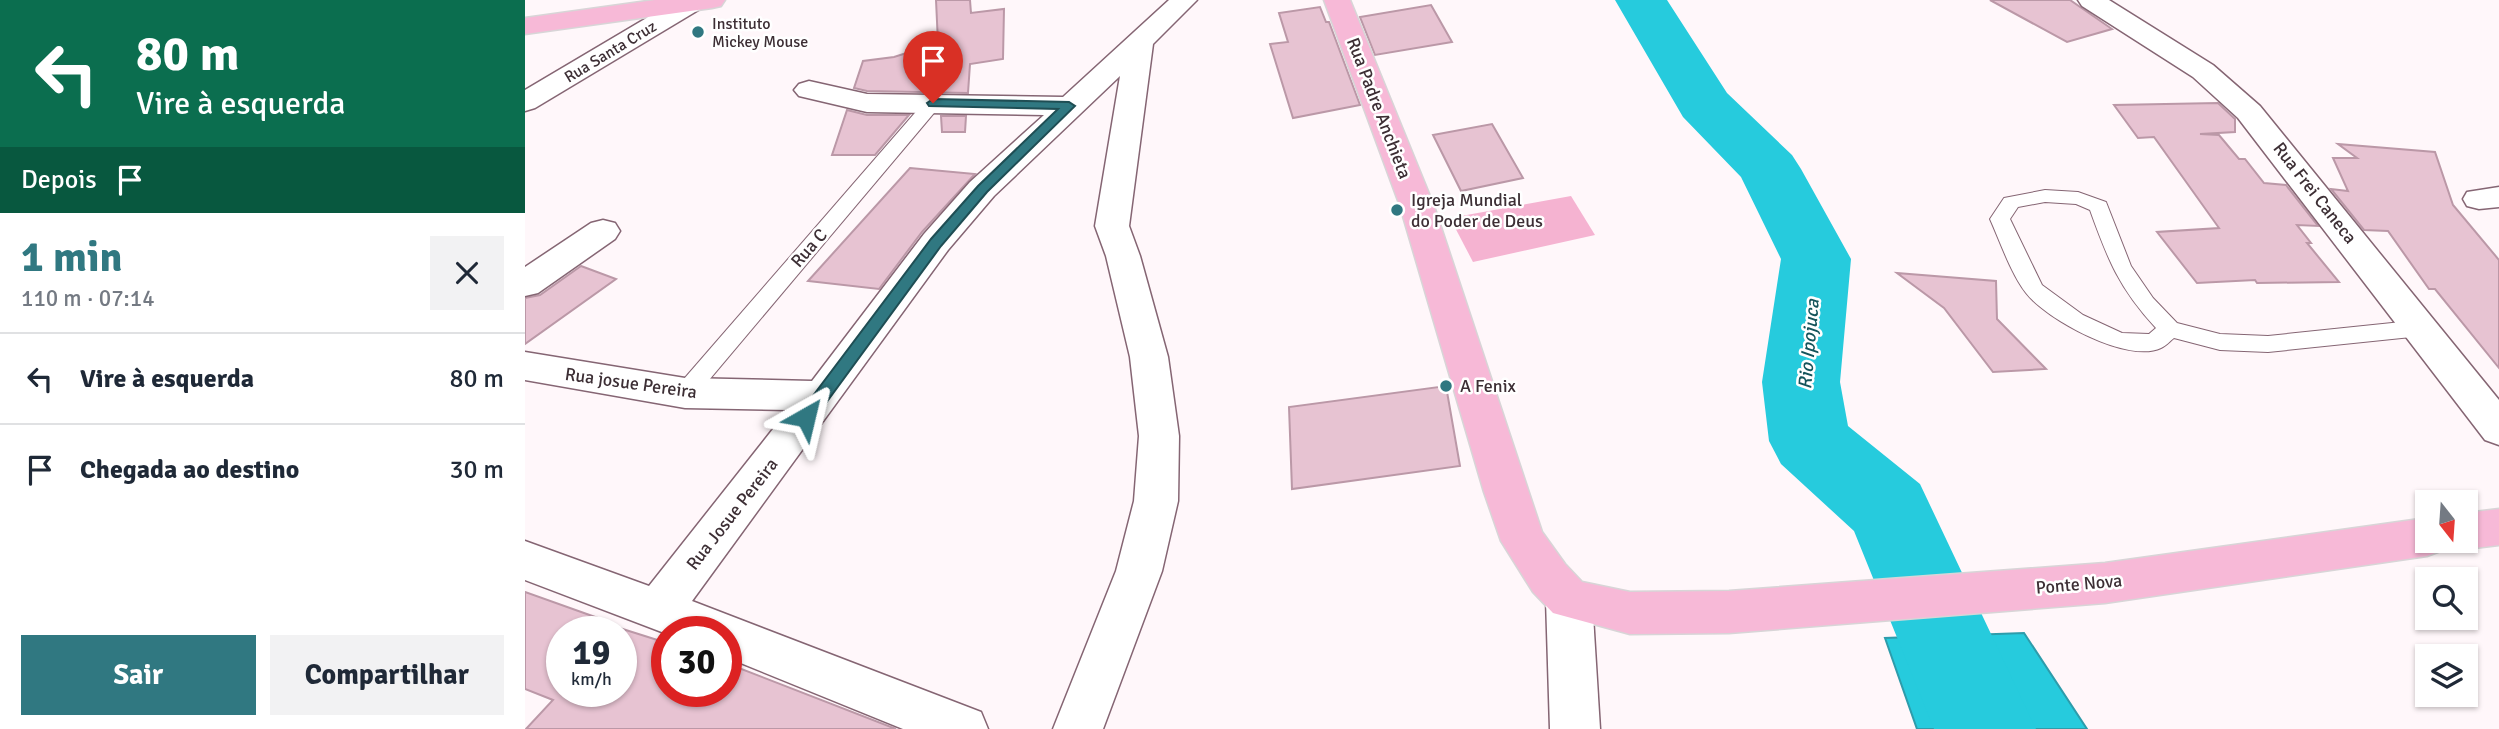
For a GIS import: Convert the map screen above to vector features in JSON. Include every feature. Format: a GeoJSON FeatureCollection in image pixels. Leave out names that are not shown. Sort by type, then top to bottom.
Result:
{"type":"FeatureCollection","features":[{"type":"Feature","properties":{"kind":"main road","name":"Rua Padre Anchieta"},"geometry":{"type":"LineString","coordinates":[[1337,0],[1417,206],[1505,492],[1523,541],[1549,578],[1570,600]]}},
{"type":"Feature","properties":{"kind":"main road"},"geometry":{"type":"LineString","coordinates":[[525,26],[699,1]]}},
{"type":"Feature","properties":{"kind":"main road"},"geometry":{"type":"LineString","coordinates":[[2478,530],[2499,527]]}},
{"type":"Feature","properties":{"kind":"main road","name":"Ponte Nova"},"geometry":{"type":"LineString","coordinates":[[1570,600],[1630,613],[1729,612],[2105,583],[2415,539]]}},
{"type":"Feature","properties":{"kind":"street","name":"Rua Josue Pereira"},"geometry":{"type":"LineString","coordinates":[[659,609],[936,242],[982,189],[1185,0]]}},
{"type":"Feature","properties":{"kind":"street","name":"Rua Frei Caneca"},"geometry":{"type":"LineString","coordinates":[[2091,0],[2203,71],[2249,112],[2499,429]]}},
{"type":"Feature","properties":{"kind":"street","name":"Rua Santa Cruz"},"geometry":{"type":"LineString","coordinates":[[525,102],[699,1]]}},
{"type":"Feature","properties":{"kind":"street"},"geometry":{"type":"LineString","coordinates":[[1078,729],[1139,570],[1156,501],[1159,436],[1149,357],[1123,256],[1112,226],[1139,43]]}},
{"type":"Feature","properties":{"kind":"street"},"geometry":{"type":"LineString","coordinates":[[809,90],[867,103],[1069,106]]}},
{"type":"Feature","properties":{"kind":"street"},"geometry":{"type":"LineString","coordinates":[[525,284],[603,231]]}},
{"type":"Feature","properties":{"kind":"street","name":"Rua josue Pereira"},"geometry":{"type":"LineString","coordinates":[[525,366],[685,393],[822,396]]}},
{"type":"Feature","properties":{"kind":"street"},"geometry":{"type":"LineString","coordinates":[[525,560],[677,616]]}},
{"type":"Feature","properties":{"kind":"street"},"geometry":{"type":"LineString","coordinates":[[1570,600],[1575,729]]}},
{"type":"Feature","properties":{"kind":"street"},"geometry":{"type":"LineString","coordinates":[[742,641],[963,729]]}},
{"type":"Feature","properties":{"kind":"lane","name":"Rua C"},"geometry":{"type":"LineString","coordinates":[[685,393],[933,103]]}},
{"type":"Feature","properties":{"kind":"lane"},"geometry":{"type":"LineString","coordinates":[[2170,329],[2154,342],[2119,341],[2075,320],[2034,289],[2000,219],[2011,202],[2041,196],[2070,196],[2087,199],[2099,206],[2121,267],[2145,303],[2170,329],[2220,342],[2268,344],[2421,328]]}},
{"type":"Feature","properties":{"kind":"shaded area"},"geometry":{"type":"Polygon","coordinates":[[[1571,196],[1595,235],[1473,262],[1450,218],[1571,196]]]}},
{"type":"Feature","properties":{"kind":"water"},"geometry":{"type":"Polygon","coordinates":[[[2024,633],[2087,729],[1917,729],[1885,638],[2024,633]]]}},
{"type":"Feature","properties":{"kind":"building"},"geometry":{"type":"Polygon","coordinates":[[[936,0],[970,0],[971,13],[1004,9],[1003,59],[970,64],[968,93],[867,91],[854,88],[863,61],[894,57],[938,43],[936,0]]]}},
{"type":"Feature","properties":{"kind":"building"},"geometry":{"type":"Polygon","coordinates":[[[1990,0],[2070,0],[2112,29],[2067,42],[1990,0]]]}},
{"type":"Feature","properties":{"kind":"building"},"geometry":{"type":"Polygon","coordinates":[[[1431,5],[1452,42],[1375,55],[1360,17],[1431,5]]]}},
{"type":"Feature","properties":{"kind":"building"},"geometry":{"type":"Polygon","coordinates":[[[1320,7],[1326,22],[1329,22],[1360,105],[1293,118],[1270,44],[1288,42],[1279,13],[1320,7]]]}},
{"type":"Feature","properties":{"kind":"building"},"geometry":{"type":"Polygon","coordinates":[[[2218,103],[2235,119],[2235,132],[2200,134],[2219,135],[2239,159],[2245,159],[2264,183],[2286,185],[2318,226],[2297,225],[2311,243],[2307,243],[2339,282],[2257,283],[2255,280],[2197,283],[2157,232],[2219,228],[2154,137],[2138,138],[2114,105],[2218,103]]]}},
{"type":"Feature","properties":{"kind":"building"},"geometry":{"type":"Polygon","coordinates":[[[847,110],[867,115],[909,115],[875,155],[832,155],[847,110]]]}},
{"type":"Feature","properties":{"kind":"building"},"geometry":{"type":"Polygon","coordinates":[[[941,116],[966,116],[965,132],[942,132],[941,116]]]}},
{"type":"Feature","properties":{"kind":"building"},"geometry":{"type":"Polygon","coordinates":[[[1492,124],[1523,178],[1461,191],[1433,135],[1492,124]]]}},
{"type":"Feature","properties":{"kind":"building"},"geometry":{"type":"Polygon","coordinates":[[[2338,144],[2435,152],[2453,205],[2499,260],[2499,368],[2435,289],[2429,289],[2388,231],[2364,230],[2331,189],[2348,191],[2333,158],[2357,158],[2338,144]]]}},
{"type":"Feature","properties":{"kind":"building"},"geometry":{"type":"Polygon","coordinates":[[[910,168],[975,174],[922,232],[879,289],[808,281],[910,168]]]}},
{"type":"Feature","properties":{"kind":"building"},"geometry":{"type":"Polygon","coordinates":[[[581,266],[616,279],[525,344],[525,298],[540,295],[581,266]]]}},
{"type":"Feature","properties":{"kind":"building"},"geometry":{"type":"Polygon","coordinates":[[[1897,273],[1996,281],[1997,319],[2046,369],[1993,372],[1944,308],[1897,273]]]}},
{"type":"Feature","properties":{"kind":"building"},"geometry":{"type":"Polygon","coordinates":[[[1446,386],[1460,466],[1292,489],[1289,407],[1446,386]]]}},
{"type":"Feature","properties":{"kind":"building"},"geometry":{"type":"Polygon","coordinates":[[[525,592],[592,616],[546,616],[546,697],[525,689],[525,592]]]}},
{"type":"Feature","properties":{"kind":"building"},"geometry":{"type":"Polygon","coordinates":[[[637,634],[651,638],[651,707],[742,707],[742,669],[896,729],[526,729],[546,707],[637,707],[637,634]]]}},
{"type":"Feature","properties":{"kind":"waterway","name":"Rio Ipojuca"},"geometry":{"type":"LineString","coordinates":[[1641,0],[1704,104],[1769,169],[1816,259],[1801,382],[1810,441],[1889,509],[1985,729]]}},
{"type":"Feature","properties":{"kind":"place","name":"Instituto Mickey Mouse"},"geometry":{"type":"Point","coordinates":[698,32]}},
{"type":"Feature","properties":{"kind":"place","name":"Igreja Mundial do Poder de Deus"},"geometry":{"type":"Point","coordinates":[1397,210]}},
{"type":"Feature","properties":{"kind":"place","name":"A Fenix"},"geometry":{"type":"Point","coordinates":[1446,386]}},
{"type":"Feature","properties":{"kind":"route"},"geometry":{"type":"LineString","coordinates":[[806,417],[936,242],[982,189],[1069,106],[933,103]]}}]}
